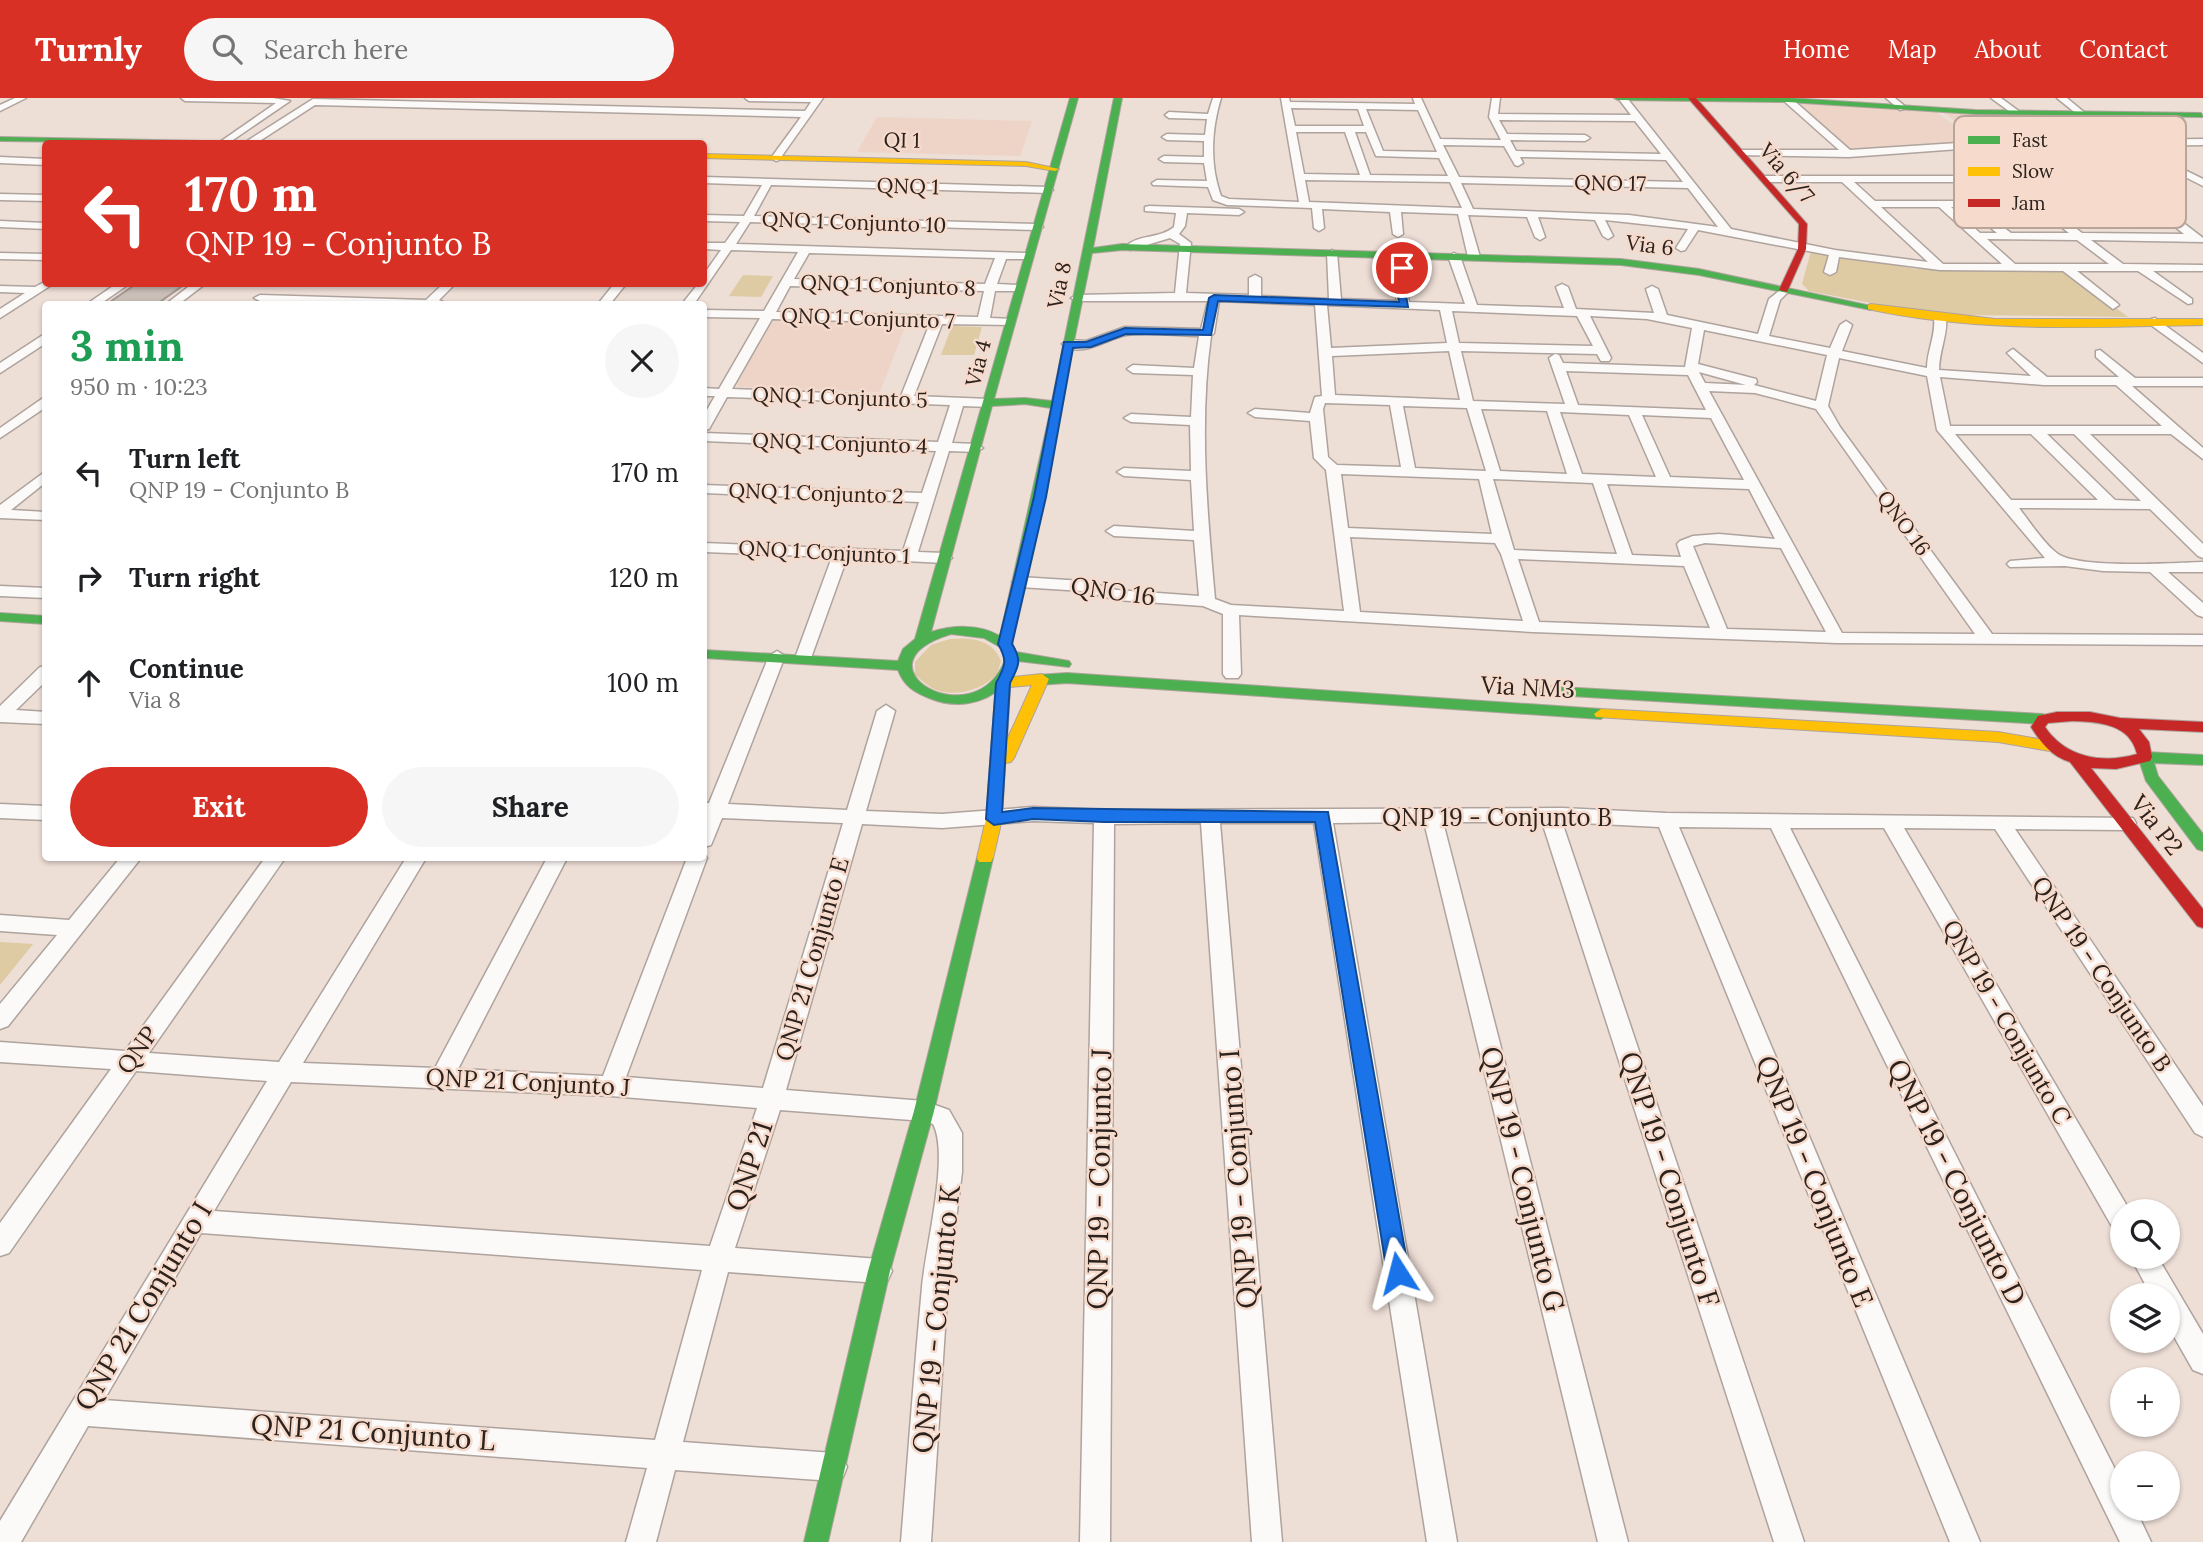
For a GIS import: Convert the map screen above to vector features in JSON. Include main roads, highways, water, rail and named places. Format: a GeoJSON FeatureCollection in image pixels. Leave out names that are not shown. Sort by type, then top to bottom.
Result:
{"type":"FeatureCollection","features":[{"type":"Feature","properties":{"kind":"main road","name":"Via 8"},"geometry":{"type":"LineString","coordinates":[[1008,650],[1118,98]]}},
{"type":"Feature","properties":{"kind":"main road"},"geometry":{"type":"LineString","coordinates":[[1620,98],[1826,100],[2016,113],[2202,107]]}},
{"type":"Feature","properties":{"kind":"main road","name":"Via 6/7"},"geometry":{"type":"LineString","coordinates":[[1693,98],[1803,224],[1807,234],[1804,246],[1780,294]]}},
{"type":"Feature","properties":{"kind":"main road"},"geometry":{"type":"LineString","coordinates":[[2172,98],[2202,107]]}},
{"type":"Feature","properties":{"kind":"main road"},"geometry":{"type":"LineString","coordinates":[[1081,119],[1113,126]]}},
{"type":"Feature","properties":{"kind":"main road","name":"Via 4"},"geometry":{"type":"LineString","coordinates":[[922,639],[989,403],[1008,384],[1010,322],[1027,256],[1056,165],[1081,119]]}},
{"type":"Feature","properties":{"kind":"main road"},"geometry":{"type":"LineString","coordinates":[[0,139],[55,140]]}},
{"type":"Feature","properties":{"kind":"main road","name":"QI 1"},"geometry":{"type":"LineString","coordinates":[[707,156],[1056,165]]}},
{"type":"Feature","properties":{"kind":"main road","name":"Via 6"},"geometry":{"type":"LineString","coordinates":[[1088,245],[1648,264],[1780,294],[1940,318],[2203,322]]}},
{"type":"Feature","properties":{"kind":"main road"},"geometry":{"type":"LineString","coordinates":[[1008,384],[1060,387]]}},
{"type":"Feature","properties":{"kind":"main road"},"geometry":{"type":"LineString","coordinates":[[989,403],[1013,400],[1055,405]]}},
{"type":"Feature","properties":{"kind":"main road"},"geometry":{"type":"LineString","coordinates":[[0,617],[42,620]]}},
{"type":"Feature","properties":{"kind":"main road"},"geometry":{"type":"LineString","coordinates":[[1003,683],[984,694],[940,699],[911,687],[904,677],[903,660],[922,639],[935,633],[966,630],[982,632],[1008,650],[1053,663],[1343,680]]}},
{"type":"Feature","properties":{"kind":"main road"},"geometry":{"type":"LineString","coordinates":[[816,1542],[879,1271],[924,1111],[994,819],[1003,683],[1013,665],[1008,650]]}},
{"type":"Feature","properties":{"kind":"main road"},"geometry":{"type":"LineString","coordinates":[[707,654],[831,660],[903,660]]}},
{"type":"Feature","properties":{"kind":"main road","name":"Via NM3"},"geometry":{"type":"LineString","coordinates":[[1003,683],[1067,678],[1258,689],[1428,704],[1998,737],[2050,746],[2074,758]]}},
{"type":"Feature","properties":{"kind":"main road"},"geometry":{"type":"LineString","coordinates":[[996,780],[1042,679]]}},
{"type":"Feature","properties":{"kind":"main road","name":"Via NM3"},"geometry":{"type":"LineString","coordinates":[[1519,690],[2043,719],[2059,715],[2085,716],[2121,723]]}},
{"type":"Feature","properties":{"kind":"main road"},"geometry":{"type":"LineString","coordinates":[[955,699],[974,712]]}},
{"type":"Feature","properties":{"kind":"main road"},"geometry":{"type":"LineString","coordinates":[[2043,719],[2038,727],[2040,735],[2050,746]]}},
{"type":"Feature","properties":{"kind":"main road"},"geometry":{"type":"LineString","coordinates":[[2121,723],[2203,727]]}},
{"type":"Feature","properties":{"kind":"main road","name":"Via P2"},"geometry":{"type":"LineString","coordinates":[[2121,723],[2143,741],[2151,777],[2195,824],[2203,845]]}},
{"type":"Feature","properties":{"kind":"main road"},"geometry":{"type":"LineString","coordinates":[[984,730],[996,780]]}},
{"type":"Feature","properties":{"kind":"main road"},"geometry":{"type":"LineString","coordinates":[[2074,758],[2116,765],[2134,764],[2145,757],[2203,760]]}},
{"type":"Feature","properties":{"kind":"main road","name":"Via P2"},"geometry":{"type":"LineString","coordinates":[[2074,758],[2203,921]]}}]}
